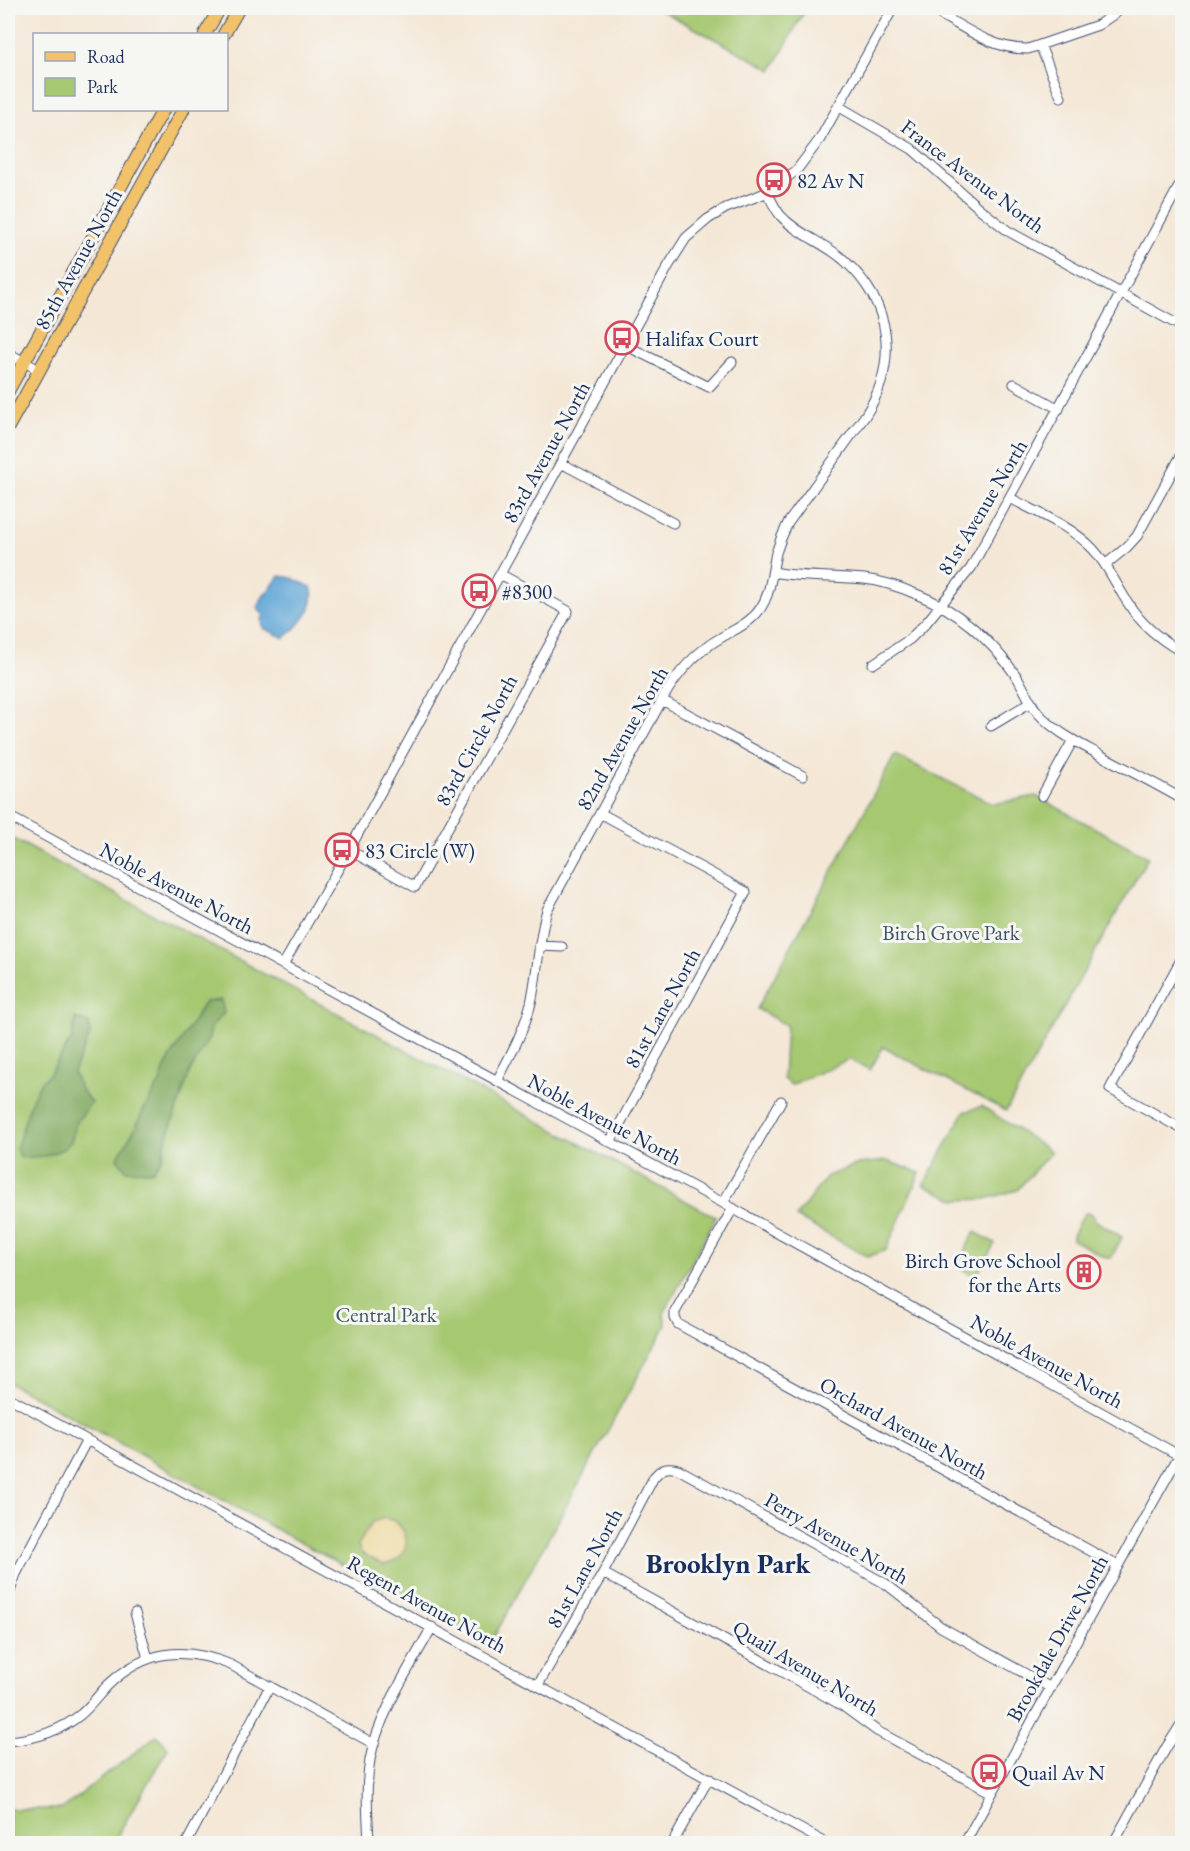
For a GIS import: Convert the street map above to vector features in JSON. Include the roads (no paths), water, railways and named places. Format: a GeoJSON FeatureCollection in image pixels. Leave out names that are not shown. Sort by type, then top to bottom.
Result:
{"type":"FeatureCollection","features":[{"type":"Feature","properties":{"kind":"main road"},"geometry":{"type":"LineString","coordinates":[[206,33],[220,8]]}},
{"type":"Feature","properties":{"kind":"main road"},"geometry":{"type":"LineString","coordinates":[[225,33],[239,8]]}},
{"type":"Feature","properties":{"kind":"main road","name":"85th Avenue North"},"geometry":{"type":"LineString","coordinates":[[8,391],[162,111]]}},
{"type":"Feature","properties":{"kind":"main road","name":"85th Avenue North"},"geometry":{"type":"LineString","coordinates":[[8,427],[182,111]]}},
{"type":"Feature","properties":{"kind":"street","name":"83rd Avenue North"},"geometry":{"type":"LineString","coordinates":[[283,965],[349,850],[625,345],[686,238],[708,219],[726,208],[767,192],[796,171],[809,155],[893,8]]}},
{"type":"Feature","properties":{"kind":"street"},"geometry":{"type":"LineString","coordinates":[[929,8],[1004,47],[1028,49],[1098,25],[1113,17],[1123,8]]}},
{"type":"Feature","properties":{"kind":"street"},"geometry":{"type":"LineString","coordinates":[[1040,45],[1061,97]]}},
{"type":"Feature","properties":{"kind":"street","name":"France Avenue North"},"geometry":{"type":"LineString","coordinates":[[838,106],[912,148],[1008,231],[1182,327]]}},
{"type":"Feature","properties":{"kind":"street","name":"81st Avenue North"},"geometry":{"type":"LineString","coordinates":[[873,664],[910,639],[971,568],[1182,181]]}},
{"type":"Feature","properties":{"kind":"street","name":"82nd Avenue North"},"geometry":{"type":"LineString","coordinates":[[497,1081],[523,1028],[531,1004],[539,946],[547,910],[678,674],[691,659],[754,617],[763,606],[781,538],[788,523],[875,400],[886,364],[887,345],[884,326],[879,308],[870,291],[845,261],[780,215],[767,192]]}},
{"type":"Feature","properties":{"kind":"street"},"geometry":{"type":"LineString","coordinates":[[625,345],[709,387],[732,362]]}},
{"type":"Feature","properties":{"kind":"street"},"geometry":{"type":"LineString","coordinates":[[8,353],[39,370]]}},
{"type":"Feature","properties":{"kind":"street"},"geometry":{"type":"LineString","coordinates":[[1014,384],[1059,409]]}},
{"type":"Feature","properties":{"kind":"street"},"geometry":{"type":"LineString","coordinates":[[859,424],[869,431]]}},
{"type":"Feature","properties":{"kind":"street"},"geometry":{"type":"LineString","coordinates":[[1105,565],[1137,536],[1182,454]]}},
{"type":"Feature","properties":{"kind":"street"},"geometry":{"type":"LineString","coordinates":[[561,463],[673,523]]}},
{"type":"Feature","properties":{"kind":"street"},"geometry":{"type":"LineString","coordinates":[[1010,498],[1078,537],[1094,551],[1129,605],[1143,622],[1158,637],[1182,652]]}},
{"type":"Feature","properties":{"kind":"street"},"geometry":{"type":"LineString","coordinates":[[773,572],[798,576],[866,580],[893,585],[941,605],[964,621],[991,645],[1018,680],[1041,717],[1073,740],[1182,799]]}},
{"type":"Feature","properties":{"kind":"street","name":"83rd Circle North"},"geometry":{"type":"LineString","coordinates":[[349,850],[415,887],[568,611],[500,574]]}},
{"type":"Feature","properties":{"kind":"street"},"geometry":{"type":"LineString","coordinates":[[662,700],[803,776]]}},
{"type":"Feature","properties":{"kind":"street"},"geometry":{"type":"LineString","coordinates":[[991,726],[1031,702]]}},
{"type":"Feature","properties":{"kind":"street"},"geometry":{"type":"LineString","coordinates":[[1042,796],[1073,740]]}},
{"type":"Feature","properties":{"kind":"street","name":"81st Lane North"},"geometry":{"type":"LineString","coordinates":[[600,813],[746,892],[610,1142]]}},
{"type":"Feature","properties":{"kind":"street","name":"Noble Avenue North"},"geometry":{"type":"LineString","coordinates":[[8,816],[733,1208],[1181,1454]]}},
{"type":"Feature","properties":{"kind":"street"},"geometry":{"type":"LineString","coordinates":[[539,946],[562,947]]}},
{"type":"Feature","properties":{"kind":"street"},"geometry":{"type":"LineString","coordinates":[[1182,958],[1110,1089],[1182,1129]]}},
{"type":"Feature","properties":{"kind":"street"},"geometry":{"type":"LineString","coordinates":[[723,1203],[781,1101]]}},
{"type":"Feature","properties":{"kind":"street","name":"Orchard Avenue North"},"geometry":{"type":"LineString","coordinates":[[733,1208],[678,1306],[675,1318],[678,1324],[1118,1566]]}},
{"type":"Feature","properties":{"kind":"street","name":"Regent Avenue North"},"geometry":{"type":"LineString","coordinates":[[8,1397],[823,1842]]}},
{"type":"Feature","properties":{"kind":"street"},"geometry":{"type":"LineString","coordinates":[[8,1597],[30,1548],[87,1440]]}},
{"type":"Feature","properties":{"kind":"street","name":"Brookdale Drive North"},"geometry":{"type":"LineString","coordinates":[[964,1844],[1181,1454]]}},
{"type":"Feature","properties":{"kind":"street","name":"Perry Avenue North"},"geometry":{"type":"LineString","coordinates":[[661,1469],[669,1467],[678,1470],[886,1584],[941,1627],[1051,1688]]}},
{"type":"Feature","properties":{"kind":"street","name":"81st Lane North"},"geometry":{"type":"LineString","coordinates":[[538,1685],[603,1573],[654,1477],[661,1469]]}},
{"type":"Feature","properties":{"kind":"street","name":"Quail Avenue North"},"geometry":{"type":"LineString","coordinates":[[603,1573],[843,1706],[877,1731],[992,1793]]}},
{"type":"Feature","properties":{"kind":"street"},"geometry":{"type":"LineString","coordinates":[[135,1613],[148,1658]]}},
{"type":"Feature","properties":{"kind":"street"},"geometry":{"type":"LineString","coordinates":[[369,1844],[368,1784],[374,1744],[386,1714],[432,1627]]}},
{"type":"Feature","properties":{"kind":"street"},"geometry":{"type":"LineString","coordinates":[[8,1740],[24,1740],[44,1735],[63,1726],[80,1715],[121,1674],[148,1658],[175,1653],[204,1655],[231,1665],[374,1744]]}},
{"type":"Feature","properties":{"kind":"street"},"geometry":{"type":"LineString","coordinates":[[186,1844],[270,1686]]}},
{"type":"Feature","properties":{"kind":"street"},"geometry":{"type":"LineString","coordinates":[[1113,1844],[1161,1756],[1182,1724]]}},
{"type":"Feature","properties":{"kind":"street"},"geometry":{"type":"LineString","coordinates":[[672,1844],[709,1778]]}},
{"type":"Feature","properties":{"kind":"water"},"geometry":{"type":"Polygon","coordinates":[[[280,576],[292,578],[311,587],[312,594],[312,602],[306,616],[284,638],[263,628],[264,615],[257,608],[264,594],[267,594],[280,576]]]}},
{"type":"Feature","properties":{"kind":"place","name":"82 Av N"},"geometry":{"type":"Point","coordinates":[774,180]}},
{"type":"Feature","properties":{"kind":"place","name":"Halifax Court"},"geometry":{"type":"Point","coordinates":[622,338]}},
{"type":"Feature","properties":{"kind":"place","name":"#8300"},"geometry":{"type":"Point","coordinates":[479,591]}},
{"type":"Feature","properties":{"kind":"place","name":"83 Circle (W)"},"geometry":{"type":"Point","coordinates":[342,850]}},
{"type":"Feature","properties":{"kind":"place","name":"Birch Grove School for the Arts"},"geometry":{"type":"Point","coordinates":[1084,1272]}},
{"type":"Feature","properties":{"kind":"place","name":"Quail Av N"},"geometry":{"type":"Point","coordinates":[989,1772]}},
{"type":"Feature","properties":{"kind":"district","name":"Brooklyn Park"},"geometry":{"type":"Point","coordinates":[728,1563]}},
{"type":"Feature","properties":{"kind":"park label","name":"Birch Grove Park"},"geometry":{"type":"Point","coordinates":[951,932]}},
{"type":"Feature","properties":{"kind":"park label","name":"Central Park"},"geometry":{"type":"Point","coordinates":[386,1314]}}]}
